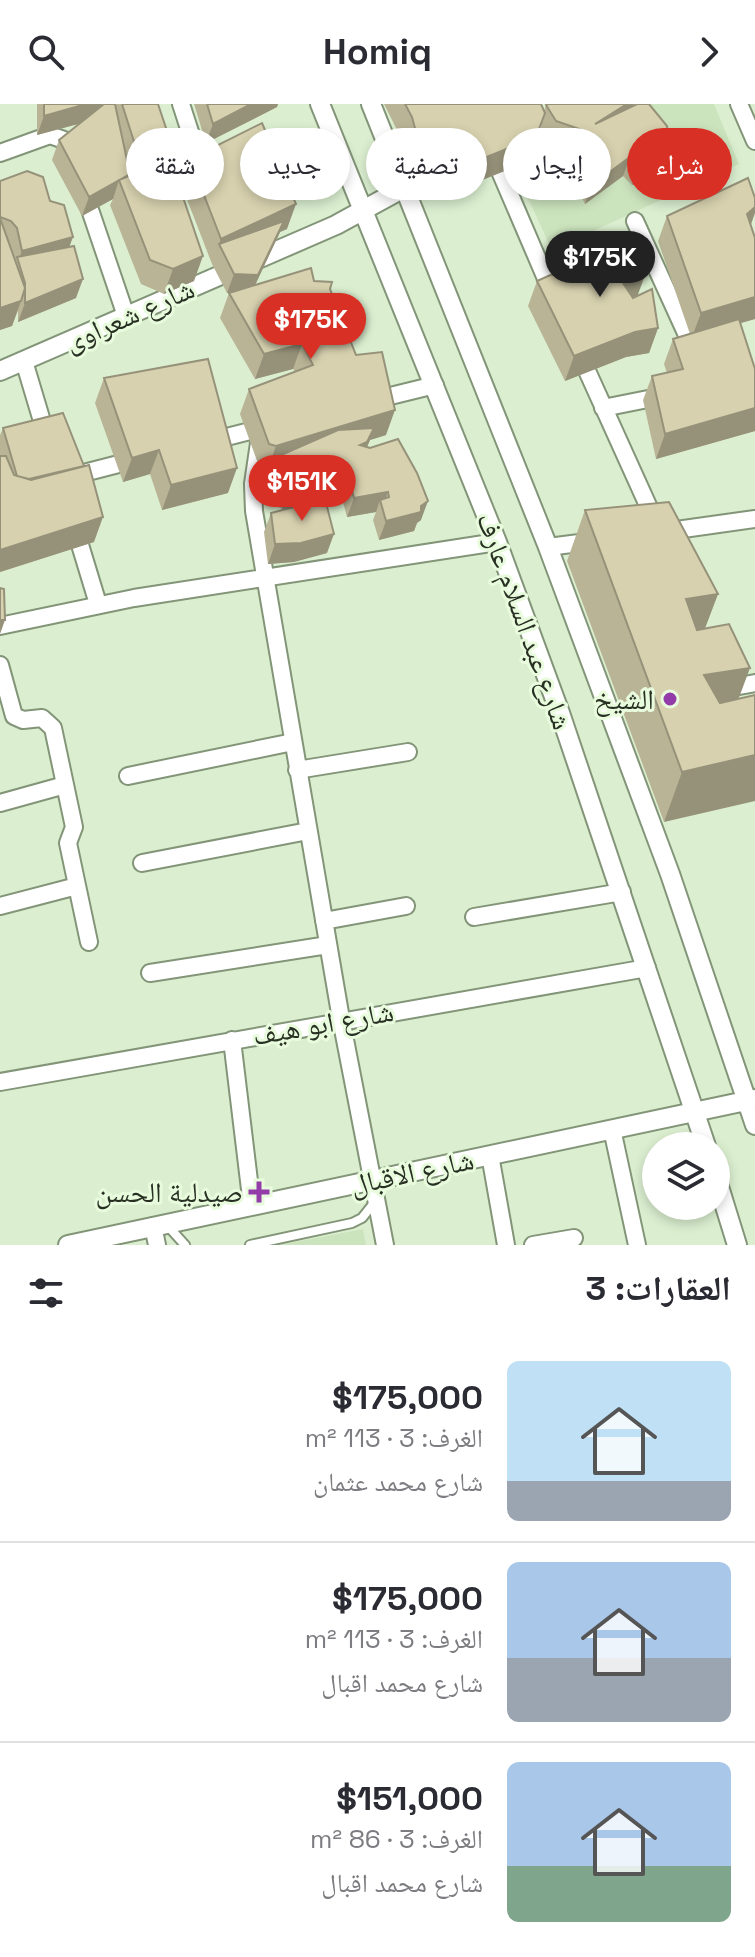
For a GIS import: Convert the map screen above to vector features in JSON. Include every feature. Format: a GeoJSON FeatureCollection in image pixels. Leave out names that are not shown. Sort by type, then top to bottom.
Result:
{"type":"FeatureCollection","features":[{"type":"Feature","properties":{"kind":"street"},"geometry":{"type":"LineString","coordinates":[[181,104],[189,128]]}},
{"type":"Feature","properties":{"kind":"street","name":"شارع عبد السلام عارف"},"geometry":{"type":"LineString","coordinates":[[320,104],[497,542],[622,892],[702,1132]]}},
{"type":"Feature","properties":{"kind":"street","name":"شارع عبد السلام عارف"},"geometry":{"type":"LineString","coordinates":[[371,104],[380,128]]}},
{"type":"Feature","properties":{"kind":"street"},"geometry":{"type":"LineString","coordinates":[[739,104],[755,141]]}},
{"type":"Feature","properties":{"kind":"street"},"geometry":{"type":"LineString","coordinates":[[0,153],[50,135],[67,143],[126,316]]}},
{"type":"Feature","properties":{"kind":"street"},"geometry":{"type":"LineString","coordinates":[[494,138],[560,310]]}},
{"type":"Feature","properties":{"kind":"street","name":"شارع شعراوى"},"geometry":{"type":"LineString","coordinates":[[487,142],[494,138]]}},
{"type":"Feature","properties":{"kind":"street","name":"شارع شعراوى"},"geometry":{"type":"LineString","coordinates":[[0,371],[235,269],[382,200]]}},
{"type":"Feature","properties":{"kind":"street","name":"شارع عبد السلام عارف"},"geometry":{"type":"LineString","coordinates":[[409,200],[548,547],[751,1099],[755,1125]]}},
{"type":"Feature","properties":{"kind":"street"},"geometry":{"type":"LineString","coordinates":[[635,221],[704,372]]}},
{"type":"Feature","properties":{"kind":"street"},"geometry":{"type":"LineString","coordinates":[[572,338],[657,538],[755,519]]}},
{"type":"Feature","properties":{"kind":"street"},"geometry":{"type":"LineString","coordinates":[[24,361],[98,604]]}},
{"type":"Feature","properties":{"kind":"street"},"geometry":{"type":"LineString","coordinates":[[348,407],[435,385]]}},
{"type":"Feature","properties":{"kind":"street"},"geometry":{"type":"LineString","coordinates":[[603,408],[686,391]]}},
{"type":"Feature","properties":{"kind":"street"},"geometry":{"type":"LineString","coordinates":[[266,405],[269,427],[253,484],[265,577],[341,1019],[385,1245]]}},
{"type":"Feature","properties":{"kind":"street"},"geometry":{"type":"LineString","coordinates":[[190,447],[269,427]]}},
{"type":"Feature","properties":{"kind":"street"},"geometry":{"type":"LineString","coordinates":[[60,479],[161,454]]}},
{"type":"Feature","properties":{"kind":"street"},"geometry":{"type":"LineString","coordinates":[[548,547],[618,538]]}},
{"type":"Feature","properties":{"kind":"street"},"geometry":{"type":"LineString","coordinates":[[0,626],[98,604],[497,542]]}},
{"type":"Feature","properties":{"kind":"street"},"geometry":{"type":"LineString","coordinates":[[0,665],[14,716],[23,720],[42,718],[51,724],[74,827],[68,843],[89,942]]}},
{"type":"Feature","properties":{"kind":"street"},"geometry":{"type":"LineString","coordinates":[[728,687],[755,683]]}},
{"type":"Feature","properties":{"kind":"street"},"geometry":{"type":"LineString","coordinates":[[128,776],[293,742]]}},
{"type":"Feature","properties":{"kind":"street"},"geometry":{"type":"LineString","coordinates":[[297,770],[408,752]]}},
{"type":"Feature","properties":{"kind":"street"},"geometry":{"type":"LineString","coordinates":[[0,803],[65,785]]}},
{"type":"Feature","properties":{"kind":"street"},"geometry":{"type":"LineString","coordinates":[[142,863],[308,831]]}},
{"type":"Feature","properties":{"kind":"street"},"geometry":{"type":"LineString","coordinates":[[0,906],[77,886]]}},
{"type":"Feature","properties":{"kind":"street"},"geometry":{"type":"LineString","coordinates":[[474,917],[622,892]]}},
{"type":"Feature","properties":{"kind":"street"},"geometry":{"type":"LineString","coordinates":[[324,921],[406,906]]}},
{"type":"Feature","properties":{"kind":"street"},"geometry":{"type":"LineString","coordinates":[[150,973],[328,945]]}},
{"type":"Feature","properties":{"kind":"street","name":"شارع ابو هيف"},"geometry":{"type":"LineString","coordinates":[[0,1082],[341,1019],[647,968]]}},
{"type":"Feature","properties":{"kind":"street"},"geometry":{"type":"LineString","coordinates":[[232,1040],[252,1206]]}},
{"type":"Feature","properties":{"kind":"street","name":"شارع الاقبال"},"geometry":{"type":"LineString","coordinates":[[68,1245],[252,1206],[374,1190],[490,1155],[751,1099]]}},
{"type":"Feature","properties":{"kind":"street"},"geometry":{"type":"LineString","coordinates":[[612,1129],[637,1245]]}},
{"type":"Feature","properties":{"kind":"street"},"geometry":{"type":"LineString","coordinates":[[490,1155],[506,1245]]}},
{"type":"Feature","properties":{"kind":"street"},"geometry":{"type":"LineString","coordinates":[[729,1220],[737,1245]]}},
{"type":"Feature","properties":{"kind":"street"},"geometry":{"type":"LineString","coordinates":[[157,1245],[160,1225]]}},
{"type":"Feature","properties":{"kind":"street"},"geometry":{"type":"LineString","coordinates":[[533,1245],[574,1238]]}},
{"type":"Feature","properties":{"kind":"lane"},"geometry":{"type":"LineString","coordinates":[[250,1245],[272,1243],[352,1223],[371,1210],[374,1190]]}},
{"type":"Feature","properties":{"kind":"lane"},"geometry":{"type":"LineString","coordinates":[[160,1225],[185,1245]]}},
{"type":"Feature","properties":{"kind":"shaded area"},"geometry":{"type":"Polygon","coordinates":[[[601,104],[714,104],[724,128],[627,128],[627,200],[661,200],[552,250],[529,200],[611,200],[611,128],[555,128],[601,104]]]}},
{"type":"Feature","properties":{"kind":"shaded area"},"geometry":{"type":"Polygon","coordinates":[[[732,147],[739,164],[732,167],[732,147]]]}},
{"type":"Feature","properties":{"kind":"shaded area"},"geometry":{"type":"Polygon","coordinates":[[[363,1229],[366,1245],[279,1245],[363,1229]]]}},
{"type":"Feature","properties":{"kind":"building"},"geometry":{"type":"Polygon","coordinates":[[[44,104],[86,104],[44,116],[44,104]]]}},
{"type":"Feature","properties":{"kind":"building"},"geometry":{"type":"Polygon","coordinates":[[[104,104],[115,104],[126,155],[126,176],[89,197],[59,140],[104,104]]]}},
{"type":"Feature","properties":{"kind":"building"},"geometry":{"type":"Polygon","coordinates":[[[122,104],[158,104],[166,128],[130,128],[122,104]]]}},
{"type":"Feature","properties":{"kind":"building"},"geometry":{"type":"Polygon","coordinates":[[[207,104],[251,104],[213,124],[207,104]]]}},
{"type":"Feature","properties":{"kind":"building"},"geometry":{"type":"Polygon","coordinates":[[[405,104],[541,104],[545,113],[539,128],[503,128],[503,150],[487,157],[487,128],[415,128],[405,104]]]}},
{"type":"Feature","properties":{"kind":"building"},"geometry":{"type":"Polygon","coordinates":[[[627,104],[595,124],[637,104],[649,104],[667,128],[627,128],[627,159],[611,171],[611,128],[576,128],[556,121],[546,105],[627,104]]]}},
{"type":"Feature","properties":{"kind":"building"},"geometry":{"type":"Polygon","coordinates":[[[240,134],[240,200],[294,200],[296,204],[221,239],[206,200],[224,200],[224,142],[240,134]]]}},
{"type":"Feature","properties":{"kind":"building"},"geometry":{"type":"Polygon","coordinates":[[[27,171],[43,177],[50,201],[64,205],[73,237],[22,251],[17,228],[11,221],[0,217],[0,181],[27,171]]]}},
{"type":"Feature","properties":{"kind":"building"},"geometry":{"type":"Polygon","coordinates":[[[126,177],[126,198],[119,180],[126,177]]]}},
{"type":"Feature","properties":{"kind":"building"},"geometry":{"type":"Polygon","coordinates":[[[748,178],[755,198],[755,207],[747,214],[755,238],[755,297],[701,313],[667,216],[701,200],[732,200],[732,186],[748,178]]]}},
{"type":"Feature","properties":{"kind":"building"},"geometry":{"type":"Polygon","coordinates":[[[127,200],[184,200],[203,256],[173,269],[150,260],[127,200]]]}},
{"type":"Feature","properties":{"kind":"building"},"geometry":{"type":"Polygon","coordinates":[[[0,218],[25,288],[21,301],[0,308],[0,218]]]}},
{"type":"Feature","properties":{"kind":"building"},"geometry":{"type":"Polygon","coordinates":[[[284,221],[258,275],[234,274],[219,244],[284,221]]]}},
{"type":"Feature","properties":{"kind":"building"},"geometry":{"type":"Polygon","coordinates":[[[631,239],[645,275],[623,283],[633,298],[652,289],[658,328],[635,332],[574,356],[537,281],[631,239]]]}},
{"type":"Feature","properties":{"kind":"building"},"geometry":{"type":"Polygon","coordinates":[[[74,246],[83,279],[25,303],[25,283],[17,257],[74,246]]]}},
{"type":"Feature","properties":{"kind":"building"},"geometry":{"type":"Polygon","coordinates":[[[311,268],[314,281],[332,282],[330,289],[356,355],[382,352],[395,410],[276,446],[269,444],[249,389],[313,365],[302,344],[264,354],[229,293],[311,268]]]}},
{"type":"Feature","properties":{"kind":"building"},"geometry":{"type":"Polygon","coordinates":[[[739,319],[755,369],[755,408],[665,434],[652,376],[683,369],[673,339],[739,319]]]}},
{"type":"Feature","properties":{"kind":"building"},"geometry":{"type":"Polygon","coordinates":[[[208,359],[237,468],[171,485],[159,450],[132,458],[104,378],[208,359]]]}},
{"type":"Feature","properties":{"kind":"building"},"geometry":{"type":"Polygon","coordinates":[[[63,413],[84,466],[29,479],[17,476],[3,428],[63,413]]]}},
{"type":"Feature","properties":{"kind":"building"},"geometry":{"type":"Polygon","coordinates":[[[374,428],[367,442],[360,445],[370,448],[398,439],[428,501],[421,506],[421,512],[386,521],[380,500],[389,497],[388,492],[354,498],[350,483],[289,490],[277,484],[273,472],[282,465],[272,459],[338,430],[374,428]]]}},
{"type":"Feature","properties":{"kind":"building"},"geometry":{"type":"Polygon","coordinates":[[[0,456],[6,456],[14,475],[31,480],[89,465],[103,517],[0,550],[0,456]]]}},
{"type":"Feature","properties":{"kind":"building"},"geometry":{"type":"Polygon","coordinates":[[[325,499],[334,534],[301,543],[275,544],[271,513],[325,499]]]}},
{"type":"Feature","properties":{"kind":"building"},"geometry":{"type":"Polygon","coordinates":[[[669,502],[718,594],[686,599],[697,630],[729,624],[750,668],[704,675],[720,703],[755,695],[755,755],[682,772],[585,510],[669,502]]]}},
{"type":"Feature","properties":{"kind":"building"},"geometry":{"type":"Polygon","coordinates":[[[0,588],[4,589],[5,620],[0,620],[0,588]]]}},
{"type":"Feature","properties":{"kind":"place","name":"الشيخ"},"geometry":{"type":"Point","coordinates":[670,699]}},
{"type":"Feature","properties":{"kind":"place","name":"صيدلية الحسن"},"geometry":{"type":"Point","coordinates":[259,1192]}}]}
